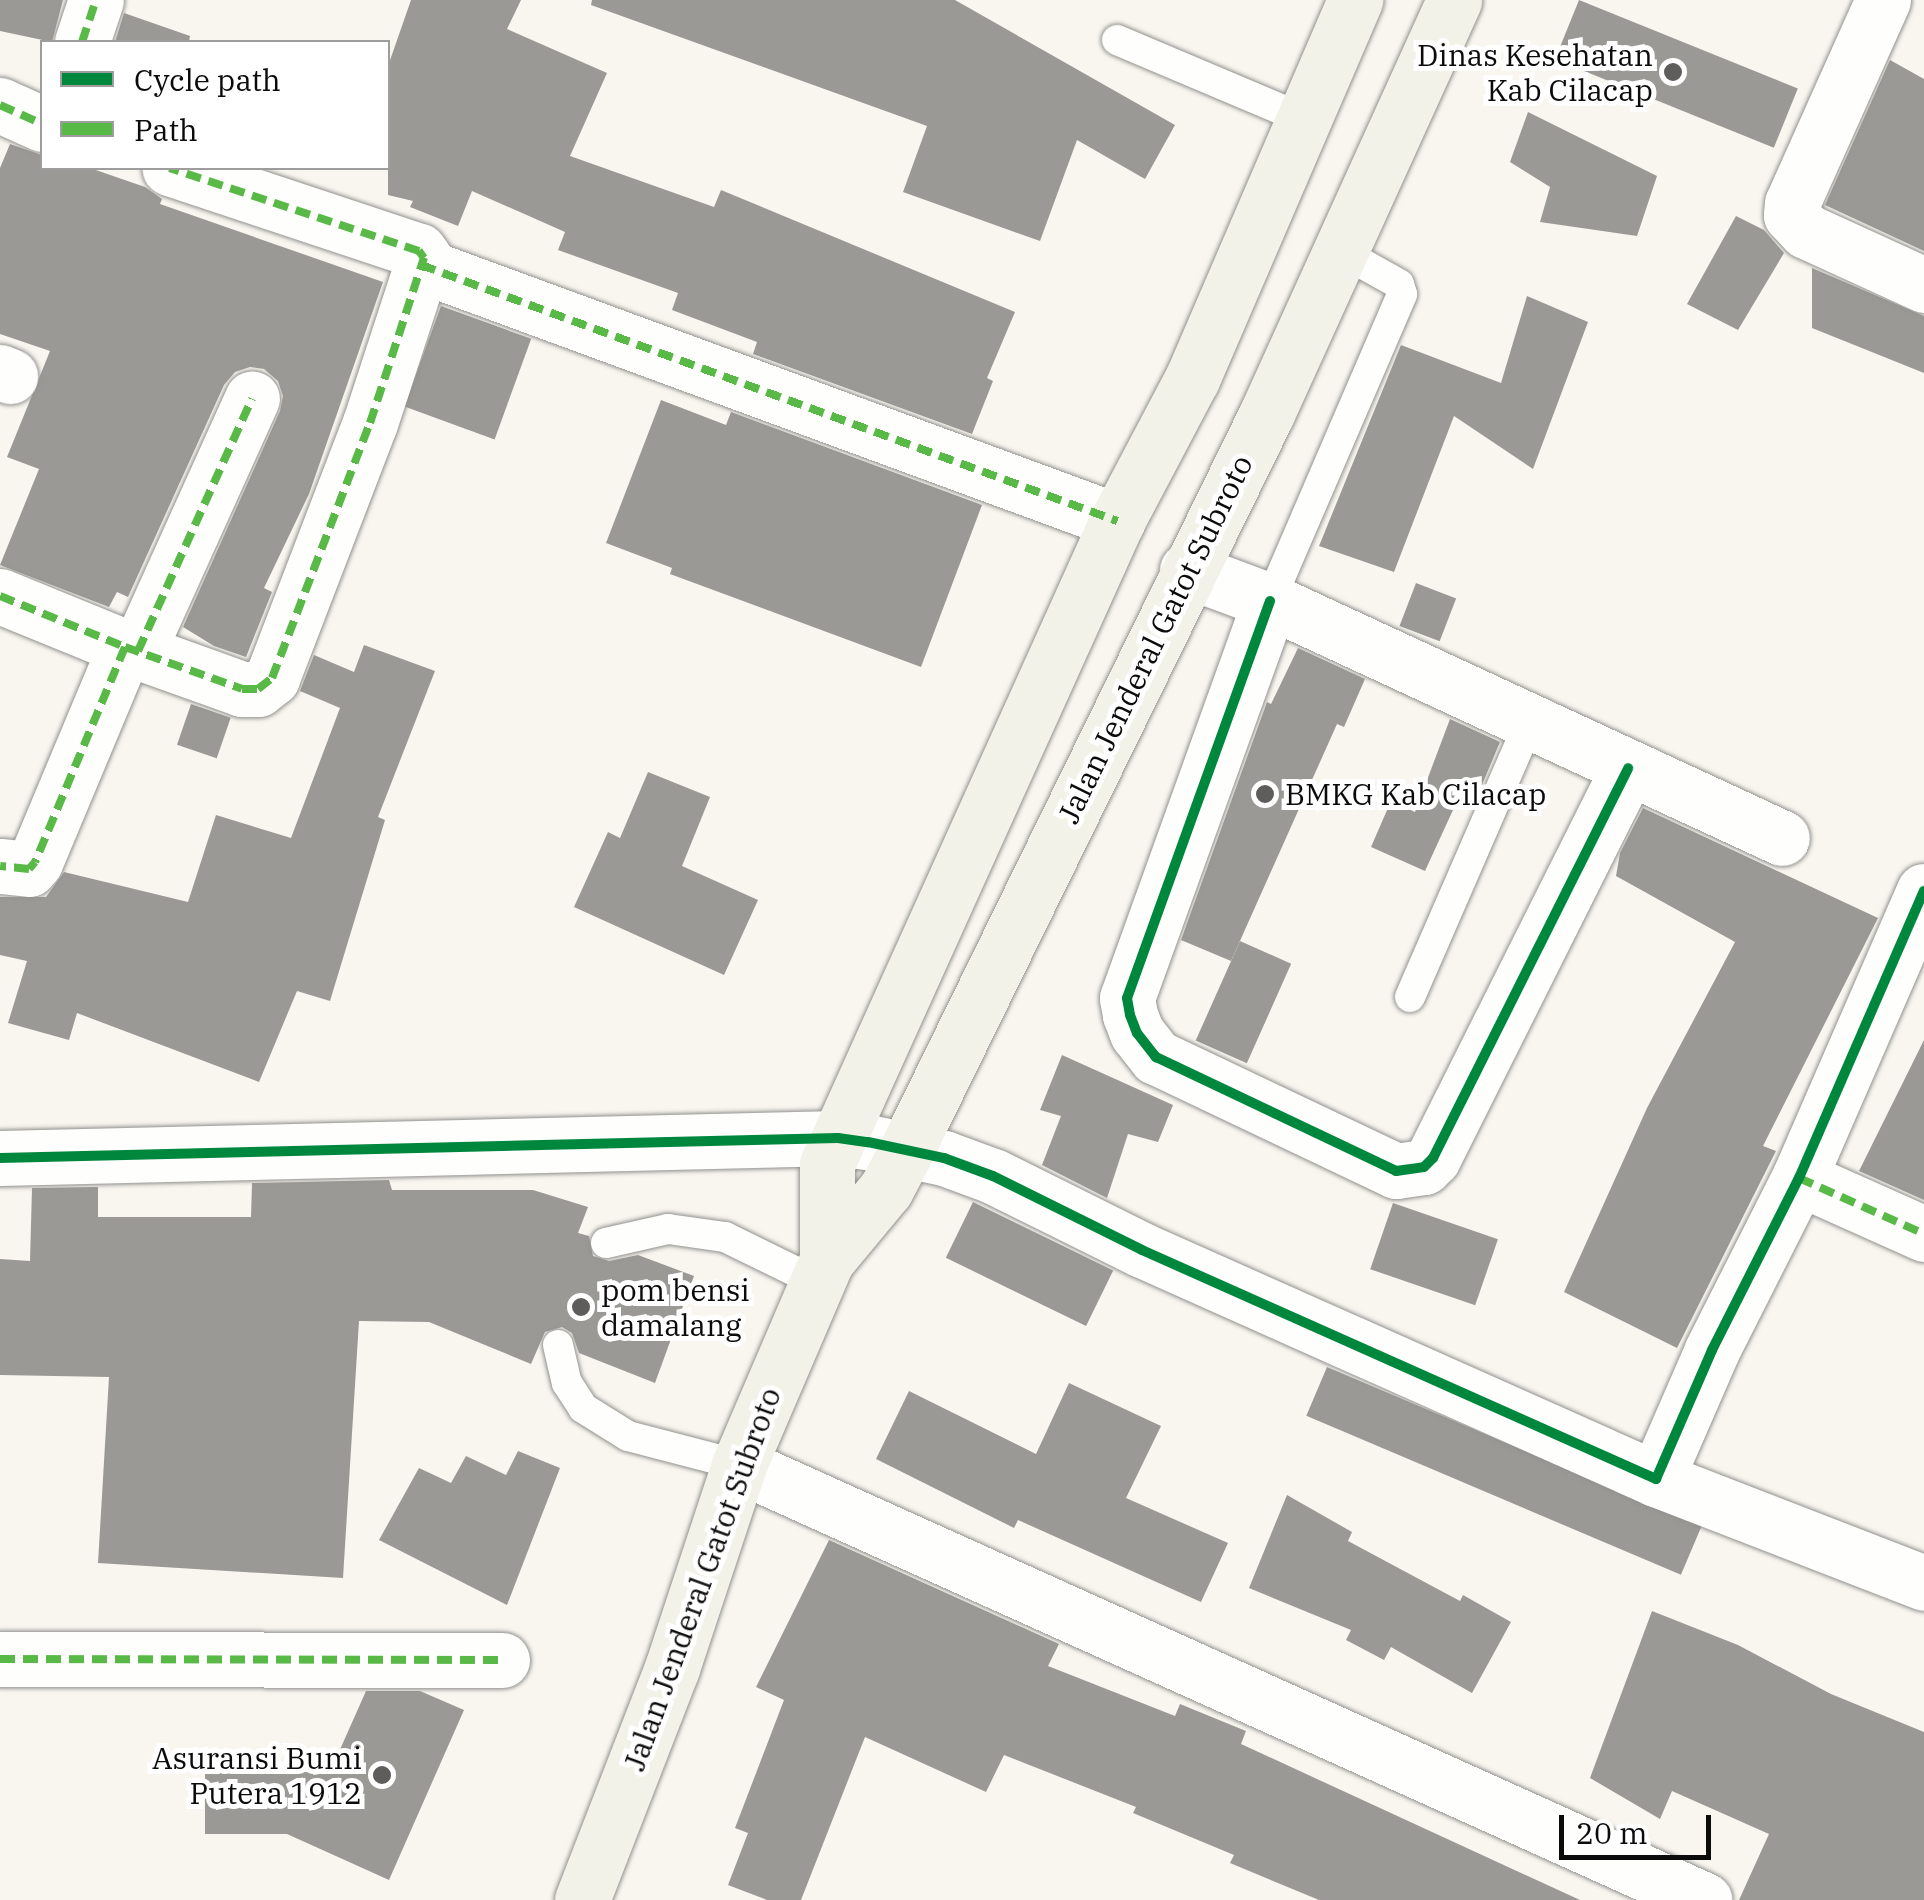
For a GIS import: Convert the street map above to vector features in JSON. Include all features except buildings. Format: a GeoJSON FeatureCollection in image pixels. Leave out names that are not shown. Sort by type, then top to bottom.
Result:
{"type":"FeatureCollection","features":[{"type":"Feature","properties":{"kind":"main road","name":"Jalan Jenderal Gatot Subroto"},"geometry":{"type":"LineString","coordinates":[[822,1271],[826,1164],[1118,520],[1192,379],[1355,0]]}},
{"type":"Feature","properties":{"kind":"main road","name":"Jalan Jenderal Gatot Subroto"},"geometry":{"type":"LineString","coordinates":[[582,1900],[672,1668],[739,1465],[822,1271],[886,1189],[905,1153],[1267,413],[1454,0]]}},
{"type":"Feature","properties":{"kind":"street"},"geometry":{"type":"LineString","coordinates":[[83,40],[96,0]]}},
{"type":"Feature","properties":{"kind":"street"},"geometry":{"type":"LineString","coordinates":[[1883,0],[1792,203],[1791,215],[1806,231],[1924,285]]}},
{"type":"Feature","properties":{"kind":"street"},"geometry":{"type":"LineString","coordinates":[[0,105],[40,123]]}},
{"type":"Feature","properties":{"kind":"street"},"geometry":{"type":"LineString","coordinates":[[0,596],[242,689],[258,689],[272,678],[370,422],[424,258],[419,251],[176,170]]}},
{"type":"Feature","properties":{"kind":"street"},"geometry":{"type":"LineString","coordinates":[[421,265],[1118,520]]}},
{"type":"Feature","properties":{"kind":"street"},"geometry":{"type":"LineString","coordinates":[[0,866],[29,869],[35,862],[252,398]]}},
{"type":"Feature","properties":{"kind":"street"},"geometry":{"type":"LineString","coordinates":[[1187,570],[1270,601],[1782,838]]}},
{"type":"Feature","properties":{"kind":"street"},"geometry":{"type":"LineString","coordinates":[[1270,601],[1128,998],[1130,1015],[1137,1034],[1156,1057],[1396,1171],[1424,1167],[1434,1158],[1628,768]]}},
{"type":"Feature","properties":{"kind":"street"},"geometry":{"type":"LineString","coordinates":[[1656,1479],[1712,1350],[1799,1178],[1924,891]]}},
{"type":"Feature","properties":{"kind":"street"},"geometry":{"type":"LineString","coordinates":[[0,1158],[838,1138],[944,1158],[993,1176],[1142,1250],[1656,1479],[1924,1583]]}},
{"type":"Feature","properties":{"kind":"street"},"geometry":{"type":"LineString","coordinates":[[1799,1178],[1924,1234]]}},
{"type":"Feature","properties":{"kind":"street"},"geometry":{"type":"LineString","coordinates":[[739,1465],[1704,1900]]}},
{"type":"Feature","properties":{"kind":"street"},"geometry":{"type":"LineString","coordinates":[[0,1659],[502,1660]]}},
{"type":"Feature","properties":{"kind":"lane"},"geometry":{"type":"LineString","coordinates":[[1116,40],[1304,119]]}},
{"type":"Feature","properties":{"kind":"lane"},"geometry":{"type":"LineString","coordinates":[[1270,601],[1402,294],[1399,284],[1340,251]]}},
{"type":"Feature","properties":{"kind":"lane"},"geometry":{"type":"LineString","coordinates":[[1410,996],[1529,722]]}},
{"type":"Feature","properties":{"kind":"lane"},"geometry":{"type":"LineString","coordinates":[[606,1243],[668,1229],[724,1237],[822,1271]]}},
{"type":"Feature","properties":{"kind":"lane"},"geometry":{"type":"LineString","coordinates":[[558,1345],[568,1383],[583,1408],[628,1436],[739,1465]]}},
{"type":"Feature","properties":{"kind":"marked path"},"geometry":{"type":"LineString","coordinates":[[83,40],[96,0]]}},
{"type":"Feature","properties":{"kind":"marked path"},"geometry":{"type":"LineString","coordinates":[[0,105],[40,123]]}},
{"type":"Feature","properties":{"kind":"marked path"},"geometry":{"type":"LineString","coordinates":[[125,647],[242,689],[258,689],[272,678],[370,423],[424,258],[419,251],[175,170]]}},
{"type":"Feature","properties":{"kind":"marked path"},"geometry":{"type":"LineString","coordinates":[[421,265],[1117,521]]}},
{"type":"Feature","properties":{"kind":"marked path"},"geometry":{"type":"LineString","coordinates":[[138,651],[252,398]]}},
{"type":"Feature","properties":{"kind":"marked path"},"geometry":{"type":"LineString","coordinates":[[0,596],[125,647],[35,862],[29,869],[0,866]]}},
{"type":"Feature","properties":{"kind":"marked path"},"geometry":{"type":"LineString","coordinates":[[1799,1178],[1924,1234]]}},
{"type":"Feature","properties":{"kind":"marked path"},"geometry":{"type":"LineString","coordinates":[[0,1659],[502,1660]]}},
{"type":"Feature","properties":{"kind":"cycle path"},"geometry":{"type":"LineString","coordinates":[[1270,601],[1127,998],[1130,1015],[1137,1033],[1156,1057],[1396,1171],[1424,1167],[1433,1158],[1628,768]]}},
{"type":"Feature","properties":{"kind":"cycle path"},"geometry":{"type":"LineString","coordinates":[[0,1158],[838,1138],[868,1142],[944,1158],[993,1176],[1142,1250],[1656,1479],[1712,1350],[1799,1178],[1924,891]]}},
{"type":"Feature","properties":{"kind":"place","name":"Dinas Kesehatan Kab Cilacap"},"geometry":{"type":"Point","coordinates":[1673,72]}},
{"type":"Feature","properties":{"kind":"place","name":"BMKG Kab Cilacap"},"geometry":{"type":"Point","coordinates":[1265,794]}},
{"type":"Feature","properties":{"kind":"place","name":"pom bensi damalang"},"geometry":{"type":"Point","coordinates":[581,1307]}},
{"type":"Feature","properties":{"kind":"place","name":"Asuransi Bumi Putera 1912"},"geometry":{"type":"Point","coordinates":[382,1775]}}]}
